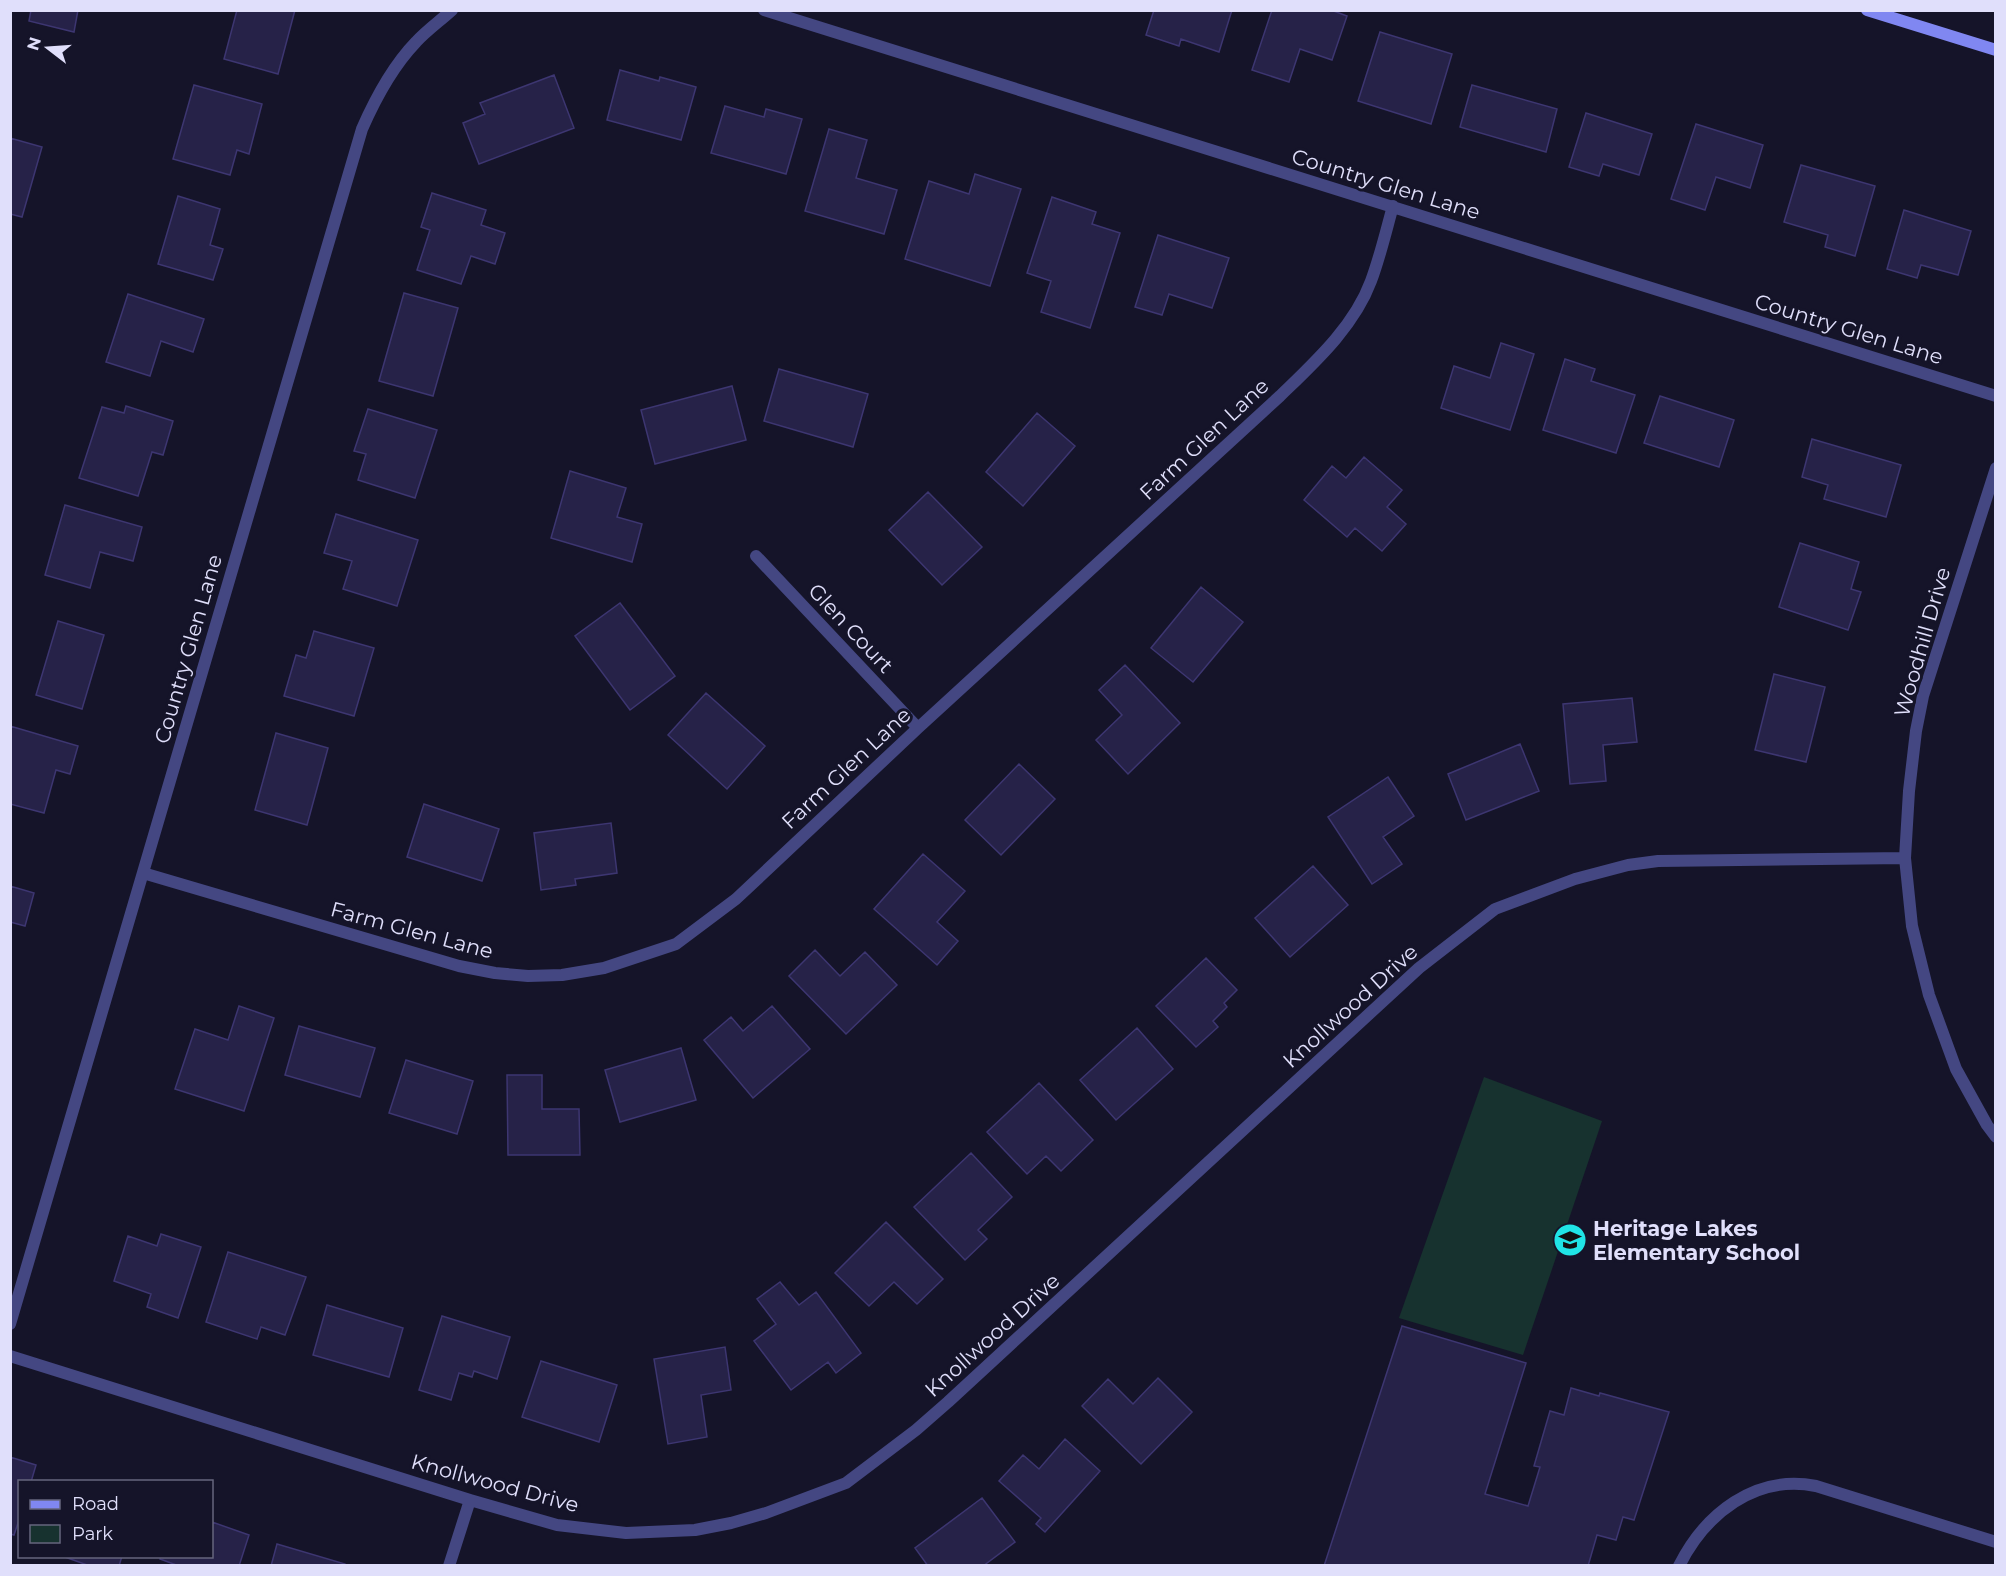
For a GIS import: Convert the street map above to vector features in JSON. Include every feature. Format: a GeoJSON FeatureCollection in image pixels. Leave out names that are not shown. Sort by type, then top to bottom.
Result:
{"type":"FeatureCollection","features":[{"type":"Feature","properties":{"kind":"main road"},"geometry":{"type":"LineString","coordinates":[[1867,10],[1995,50]]}},
{"type":"Feature","properties":{"kind":"street","name":"Country Glen Lane"},"geometry":{"type":"LineString","coordinates":[[10,1324],[362,129],[376,97],[394,68],[417,41],[452,10]]}},
{"type":"Feature","properties":{"kind":"street","name":"Country Glen Lane"},"geometry":{"type":"LineString","coordinates":[[764,10],[1995,396]]}},
{"type":"Feature","properties":{"kind":"street","name":"Farm Glen Lane"},"geometry":{"type":"LineString","coordinates":[[143,873],[459,966],[486,971],[528,976],[562,975],[604,968],[676,944],[736,899],[1320,357],[1357,309],[1371,282],[1393,206]]}},
{"type":"Feature","properties":{"kind":"street","name":"Woodhill Drive"},"geometry":{"type":"LineString","coordinates":[[1995,468],[1923,696],[1916,731],[1909,791],[1905,858],[1912,926],[1929,995],[1956,1069],[1995,1137]]}},
{"type":"Feature","properties":{"kind":"street","name":"Glen Court"},"geometry":{"type":"LineString","coordinates":[[756,556],[918,728]]}},
{"type":"Feature","properties":{"kind":"street","name":"Knollwood Drive"},"geometry":{"type":"LineString","coordinates":[[10,1356],[557,1525],[626,1533],[695,1530],[731,1523],[766,1513],[846,1483],[916,1430],[1419,968],[1495,909],[1575,879],[1628,865],[1658,861],[1905,858]]}},
{"type":"Feature","properties":{"kind":"street"},"geometry":{"type":"LineString","coordinates":[[1679,1566],[1691,1543],[1723,1508],[1766,1488],[1799,1483],[1816,1486],[1995,1542]]}},
{"type":"Feature","properties":{"kind":"street"},"geometry":{"type":"LineString","coordinates":[[449,1566],[470,1500]]}},
{"type":"Feature","properties":{"kind":"green space"},"geometry":{"type":"Polygon","coordinates":[[[1484,1077],[1602,1121],[1523,1355],[1399,1318],[1484,1077]]]}},
{"type":"Feature","properties":{"kind":"building"},"geometry":{"type":"Polygon","coordinates":[[[31,10],[78,10],[74,32],[29,21],[31,10]]]}},
{"type":"Feature","properties":{"kind":"building"},"geometry":{"type":"Polygon","coordinates":[[[237,10],[295,10],[278,74],[224,59],[237,10]]]}},
{"type":"Feature","properties":{"kind":"building"},"geometry":{"type":"Polygon","coordinates":[[[1154,10],[1232,10],[1219,52],[1181,39],[1179,46],[1146,35],[1154,10]]]}},
{"type":"Feature","properties":{"kind":"building"},"geometry":{"type":"Polygon","coordinates":[[[1272,10],[1331,10],[1347,16],[1332,60],[1300,49],[1289,82],[1252,70],[1272,10]]]}},
{"type":"Feature","properties":{"kind":"building"},"geometry":{"type":"Polygon","coordinates":[[[1380,32],[1452,54],[1431,124],[1358,101],[1380,32]]]}},
{"type":"Feature","properties":{"kind":"building"},"geometry":{"type":"Polygon","coordinates":[[[620,70],[659,81],[660,77],[696,87],[681,140],[607,120],[620,70]]]}},
{"type":"Feature","properties":{"kind":"building"},"geometry":{"type":"Polygon","coordinates":[[[554,75],[574,128],[479,164],[463,123],[485,114],[480,103],[554,75]]]}},
{"type":"Feature","properties":{"kind":"building"},"geometry":{"type":"Polygon","coordinates":[[[194,85],[262,104],[249,154],[237,150],[230,175],[173,159],[194,85]]]}},
{"type":"Feature","properties":{"kind":"building"},"geometry":{"type":"Polygon","coordinates":[[[1472,85],[1557,109],[1546,152],[1460,127],[1472,85]]]}},
{"type":"Feature","properties":{"kind":"building"},"geometry":{"type":"Polygon","coordinates":[[[725,106],[764,117],[766,109],[802,119],[786,174],[711,153],[725,106]]]}},
{"type":"Feature","properties":{"kind":"building"},"geometry":{"type":"Polygon","coordinates":[[[1586,113],[1652,134],[1639,175],[1603,164],[1599,176],[1569,167],[1586,113]]]}},
{"type":"Feature","properties":{"kind":"building"},"geometry":{"type":"Polygon","coordinates":[[[1696,124],[1763,145],[1750,188],[1716,177],[1705,210],[1671,199],[1696,124]]]}},
{"type":"Feature","properties":{"kind":"building"},"geometry":{"type":"Polygon","coordinates":[[[829,129],[867,140],[856,178],[897,190],[884,234],[805,211],[829,129]]]}},
{"type":"Feature","properties":{"kind":"building"},"geometry":{"type":"Polygon","coordinates":[[[10,138],[42,147],[22,217],[10,214],[10,138]]]}},
{"type":"Feature","properties":{"kind":"building"},"geometry":{"type":"Polygon","coordinates":[[[1801,165],[1875,186],[1855,256],[1825,247],[1828,235],[1784,222],[1801,165]]]}},
{"type":"Feature","properties":{"kind":"building"},"geometry":{"type":"Polygon","coordinates":[[[975,174],[1021,189],[990,286],[905,259],[929,181],[969,194],[975,174]]]}},
{"type":"Feature","properties":{"kind":"building"},"geometry":{"type":"Polygon","coordinates":[[[432,193],[486,210],[481,225],[505,233],[495,264],[471,256],[461,284],[417,270],[430,230],[421,227],[432,193]]]}},
{"type":"Feature","properties":{"kind":"building"},"geometry":{"type":"Polygon","coordinates":[[[178,196],[220,209],[210,245],[223,249],[213,280],[158,264],[178,196]]]}},
{"type":"Feature","properties":{"kind":"building"},"geometry":{"type":"Polygon","coordinates":[[[1052,197],[1096,212],[1092,224],[1120,233],[1090,328],[1041,312],[1051,281],[1027,273],[1052,197]]]}},
{"type":"Feature","properties":{"kind":"building"},"geometry":{"type":"Polygon","coordinates":[[[1904,210],[1971,231],[1958,275],[1921,265],[1917,278],[1887,269],[1904,210]]]}},
{"type":"Feature","properties":{"kind":"building"},"geometry":{"type":"Polygon","coordinates":[[[1158,235],[1229,258],[1212,308],[1169,294],[1162,315],[1135,307],[1158,235]]]}},
{"type":"Feature","properties":{"kind":"building"},"geometry":{"type":"Polygon","coordinates":[[[404,293],[458,308],[433,396],[379,381],[404,293]]]}},
{"type":"Feature","properties":{"kind":"building"},"geometry":{"type":"Polygon","coordinates":[[[128,294],[204,319],[193,352],[161,341],[150,376],[106,362],[128,294]]]}},
{"type":"Feature","properties":{"kind":"building"},"geometry":{"type":"Polygon","coordinates":[[[1501,343],[1534,354],[1510,430],[1441,408],[1454,366],[1490,378],[1501,343]]]}},
{"type":"Feature","properties":{"kind":"building"},"geometry":{"type":"Polygon","coordinates":[[[1565,359],[1595,369],[1591,381],[1635,395],[1616,453],[1543,430],[1565,359]]]}},
{"type":"Feature","properties":{"kind":"building"},"geometry":{"type":"Polygon","coordinates":[[[779,369],[868,394],[853,447],[764,421],[779,369]]]}},
{"type":"Feature","properties":{"kind":"building"},"geometry":{"type":"Polygon","coordinates":[[[732,386],[746,440],[655,464],[641,410],[732,386]]]}},
{"type":"Feature","properties":{"kind":"building"},"geometry":{"type":"Polygon","coordinates":[[[1660,396],[1734,420],[1719,467],[1644,443],[1660,396]]]}},
{"type":"Feature","properties":{"kind":"building"},"geometry":{"type":"Polygon","coordinates":[[[126,406],[173,421],[163,455],[152,452],[138,496],[79,478],[102,407],[124,413],[126,406]]]}},
{"type":"Feature","properties":{"kind":"building"},"geometry":{"type":"Polygon","coordinates":[[[368,409],[437,430],[415,498],[358,480],[366,454],[354,451],[368,409]]]}},
{"type":"Feature","properties":{"kind":"building"},"geometry":{"type":"Polygon","coordinates":[[[1037,413],[1075,446],[1023,506],[986,472],[1037,413]]]}},
{"type":"Feature","properties":{"kind":"building"},"geometry":{"type":"Polygon","coordinates":[[[1812,439],[1901,465],[1886,517],[1824,499],[1828,485],[1802,477],[1812,439]]]}},
{"type":"Feature","properties":{"kind":"building"},"geometry":{"type":"Polygon","coordinates":[[[1364,457],[1402,490],[1387,507],[1406,524],[1382,551],[1355,528],[1347,537],[1304,500],[1332,466],[1346,478],[1364,457]]]}},
{"type":"Feature","properties":{"kind":"building"},"geometry":{"type":"Polygon","coordinates":[[[570,471],[626,488],[617,517],[642,524],[632,562],[551,538],[570,471]]]}},
{"type":"Feature","properties":{"kind":"building"},"geometry":{"type":"Polygon","coordinates":[[[928,492],[982,547],[942,585],[889,530],[928,492]]]}},
{"type":"Feature","properties":{"kind":"building"},"geometry":{"type":"Polygon","coordinates":[[[65,505],[142,527],[133,561],[100,552],[90,588],[45,575],[65,505]]]}},
{"type":"Feature","properties":{"kind":"building"},"geometry":{"type":"Polygon","coordinates":[[[336,514],[418,540],[397,606],[343,589],[352,561],[324,553],[336,514]]]}},
{"type":"Feature","properties":{"kind":"building"},"geometry":{"type":"Polygon","coordinates":[[[1800,543],[1859,562],[1851,589],[1861,592],[1848,630],[1779,607],[1800,543]]]}},
{"type":"Feature","properties":{"kind":"building"},"geometry":{"type":"Polygon","coordinates":[[[1201,587],[1243,622],[1193,682],[1151,648],[1201,587]]]}},
{"type":"Feature","properties":{"kind":"building"},"geometry":{"type":"Polygon","coordinates":[[[620,603],[675,676],[630,710],[575,636],[620,603]]]}},
{"type":"Feature","properties":{"kind":"building"},"geometry":{"type":"Polygon","coordinates":[[[58,621],[104,635],[82,709],[36,695],[58,621]]]}},
{"type":"Feature","properties":{"kind":"building"},"geometry":{"type":"Polygon","coordinates":[[[314,631],[374,648],[354,716],[284,696],[296,655],[306,658],[314,631]]]}},
{"type":"Feature","properties":{"kind":"building"},"geometry":{"type":"Polygon","coordinates":[[[1125,665],[1180,723],[1128,774],[1096,740],[1122,715],[1099,690],[1125,665]]]}},
{"type":"Feature","properties":{"kind":"building"},"geometry":{"type":"Polygon","coordinates":[[[1774,674],[1825,687],[1806,762],[1755,750],[1774,674]]]}},
{"type":"Feature","properties":{"kind":"building"},"geometry":{"type":"Polygon","coordinates":[[[706,693],[765,746],[727,789],[668,735],[706,693]]]}},
{"type":"Feature","properties":{"kind":"building"},"geometry":{"type":"Polygon","coordinates":[[[1632,698],[1637,742],[1603,745],[1606,781],[1570,784],[1563,704],[1632,698]]]}},
{"type":"Feature","properties":{"kind":"building"},"geometry":{"type":"Polygon","coordinates":[[[10,726],[78,746],[70,774],[56,770],[44,813],[10,804],[10,726]]]}},
{"type":"Feature","properties":{"kind":"building"},"geometry":{"type":"Polygon","coordinates":[[[276,733],[328,748],[307,825],[255,810],[276,733]]]}},
{"type":"Feature","properties":{"kind":"building"},"geometry":{"type":"Polygon","coordinates":[[[1520,744],[1539,791],[1466,820],[1448,774],[1520,744]]]}},
{"type":"Feature","properties":{"kind":"building"},"geometry":{"type":"Polygon","coordinates":[[[1019,764],[1055,799],[1001,855],[965,820],[1019,764]]]}},
{"type":"Feature","properties":{"kind":"building"},"geometry":{"type":"Polygon","coordinates":[[[1388,777],[1414,816],[1383,837],[1402,864],[1372,884],[1328,817],[1388,777]]]}},
{"type":"Feature","properties":{"kind":"building"},"geometry":{"type":"Polygon","coordinates":[[[424,804],[499,829],[482,881],[407,857],[424,804]]]}},
{"type":"Feature","properties":{"kind":"building"},"geometry":{"type":"Polygon","coordinates":[[[611,823],[617,873],[575,879],[576,885],[541,890],[534,833],[611,823]]]}},
{"type":"Feature","properties":{"kind":"building"},"geometry":{"type":"Polygon","coordinates":[[[923,854],[965,891],[937,922],[958,941],[937,965],[874,909],[923,854]]]}},
{"type":"Feature","properties":{"kind":"building"},"geometry":{"type":"Polygon","coordinates":[[[1313,866],[1348,905],[1290,957],[1255,918],[1313,866]]]}},
{"type":"Feature","properties":{"kind":"building"},"geometry":{"type":"Polygon","coordinates":[[[10,886],[34,893],[25,926],[10,922],[10,886]]]}},
{"type":"Feature","properties":{"kind":"building"},"geometry":{"type":"Polygon","coordinates":[[[815,950],[840,976],[865,952],[897,985],[846,1034],[789,976],[815,950]]]}},
{"type":"Feature","properties":{"kind":"building"},"geometry":{"type":"Polygon","coordinates":[[[1206,958],[1237,990],[1224,1003],[1227,1007],[1213,1021],[1218,1027],[1196,1047],[1156,1006],[1206,958]]]}},
{"type":"Feature","properties":{"kind":"building"},"geometry":{"type":"Polygon","coordinates":[[[239,1006],[274,1018],[244,1111],[175,1089],[195,1029],[228,1040],[239,1006]]]}},
{"type":"Feature","properties":{"kind":"building"},"geometry":{"type":"Polygon","coordinates":[[[772,1006],[810,1049],[753,1098],[704,1040],[731,1017],[743,1031],[772,1006]]]}},
{"type":"Feature","properties":{"kind":"building"},"geometry":{"type":"Polygon","coordinates":[[[299,1026],[375,1048],[360,1097],[285,1075],[299,1026]]]}},
{"type":"Feature","properties":{"kind":"building"},"geometry":{"type":"Polygon","coordinates":[[[1137,1028],[1173,1069],[1116,1120],[1080,1080],[1137,1028]]]}},
{"type":"Feature","properties":{"kind":"building"},"geometry":{"type":"Polygon","coordinates":[[[681,1048],[696,1100],[620,1122],[605,1070],[681,1048]]]}},
{"type":"Feature","properties":{"kind":"building"},"geometry":{"type":"Polygon","coordinates":[[[406,1060],[473,1081],[457,1134],[389,1113],[406,1060]]]}},
{"type":"Feature","properties":{"kind":"building"},"geometry":{"type":"Polygon","coordinates":[[[507,1075],[542,1075],[542,1109],[579,1109],[580,1155],[508,1155],[507,1075]]]}},
{"type":"Feature","properties":{"kind":"building"},"geometry":{"type":"Polygon","coordinates":[[[1039,1083],[1093,1140],[1061,1171],[1046,1156],[1027,1174],[987,1132],[1039,1083]]]}},
{"type":"Feature","properties":{"kind":"building"},"geometry":{"type":"Polygon","coordinates":[[[971,1153],[1012,1197],[978,1230],[987,1239],[965,1260],[914,1207],[971,1153]]]}},
{"type":"Feature","properties":{"kind":"building"},"geometry":{"type":"Polygon","coordinates":[[[886,1222],[943,1279],[917,1304],[894,1282],[869,1306],[835,1273],[886,1222]]]}},
{"type":"Feature","properties":{"kind":"building"},"geometry":{"type":"Polygon","coordinates":[[[161,1234],[201,1247],[178,1318],[147,1307],[151,1294],[114,1281],[128,1236],[157,1246],[161,1234]]]}},
{"type":"Feature","properties":{"kind":"building"},"geometry":{"type":"Polygon","coordinates":[[[228,1252],[306,1277],[285,1335],[261,1327],[257,1339],[206,1322],[228,1252]]]}},
{"type":"Feature","properties":{"kind":"building"},"geometry":{"type":"Polygon","coordinates":[[[780,1282],[799,1305],[816,1292],[861,1353],[836,1373],[828,1362],[791,1390],[754,1341],[776,1324],[757,1299],[780,1282]]]}},
{"type":"Feature","properties":{"kind":"building"},"geometry":{"type":"Polygon","coordinates":[[[327,1305],[403,1328],[389,1377],[313,1355],[327,1305]]]}},
{"type":"Feature","properties":{"kind":"building"},"geometry":{"type":"Polygon","coordinates":[[[442,1316],[510,1337],[497,1379],[474,1371],[472,1377],[459,1373],[451,1400],[419,1390],[442,1316]]]}},
{"type":"Feature","properties":{"kind":"building"},"geometry":{"type":"Polygon","coordinates":[[[1402,1326],[1526,1363],[1485,1494],[1528,1506],[1540,1467],[1534,1466],[1550,1411],[1564,1415],[1571,1388],[1599,1396],[1600,1393],[1669,1412],[1634,1520],[1623,1517],[1616,1540],[1597,1535],[1588,1566],[1324,1566],[1402,1326]]]}},
{"type":"Feature","properties":{"kind":"building"},"geometry":{"type":"Polygon","coordinates":[[[725,1347],[731,1390],[701,1395],[707,1437],[668,1444],[654,1359],[725,1347]]]}},
{"type":"Feature","properties":{"kind":"building"},"geometry":{"type":"Polygon","coordinates":[[[541,1361],[617,1385],[599,1442],[522,1417],[541,1361]]]}},
{"type":"Feature","properties":{"kind":"building"},"geometry":{"type":"Polygon","coordinates":[[[1158,1378],[1192,1412],[1141,1464],[1082,1406],[1108,1379],[1133,1404],[1158,1378]]]}},
{"type":"Feature","properties":{"kind":"building"},"geometry":{"type":"Polygon","coordinates":[[[1065,1439],[1100,1471],[1045,1532],[1036,1524],[1041,1518],[999,1481],[1023,1455],[1039,1469],[1065,1439]]]}},
{"type":"Feature","properties":{"kind":"building"},"geometry":{"type":"Polygon","coordinates":[[[10,1457],[36,1465],[32,1480],[18,1480],[18,1523],[14,1535],[10,1534],[10,1457]]]}},
{"type":"Feature","properties":{"kind":"building"},"geometry":{"type":"Polygon","coordinates":[[[982,1498],[1015,1542],[983,1566],[928,1566],[915,1548],[982,1498]]]}},
{"type":"Feature","properties":{"kind":"building"},"geometry":{"type":"Polygon","coordinates":[[[213,1522],[249,1535],[239,1566],[179,1566],[160,1559],[213,1558],[213,1522]]]}},
{"type":"Feature","properties":{"kind":"building"},"geometry":{"type":"Polygon","coordinates":[[[277,1544],[345,1564],[345,1566],[271,1566],[277,1544]]]}},
{"type":"Feature","properties":{"kind":"building"},"geometry":{"type":"Polygon","coordinates":[[[68,1558],[121,1558],[119,1566],[90,1566],[68,1558]]]}},
{"type":"Feature","properties":{"kind":"place","name":"Heritage Lakes Elementary School"},"geometry":{"type":"Point","coordinates":[1570,1240]}}]}
